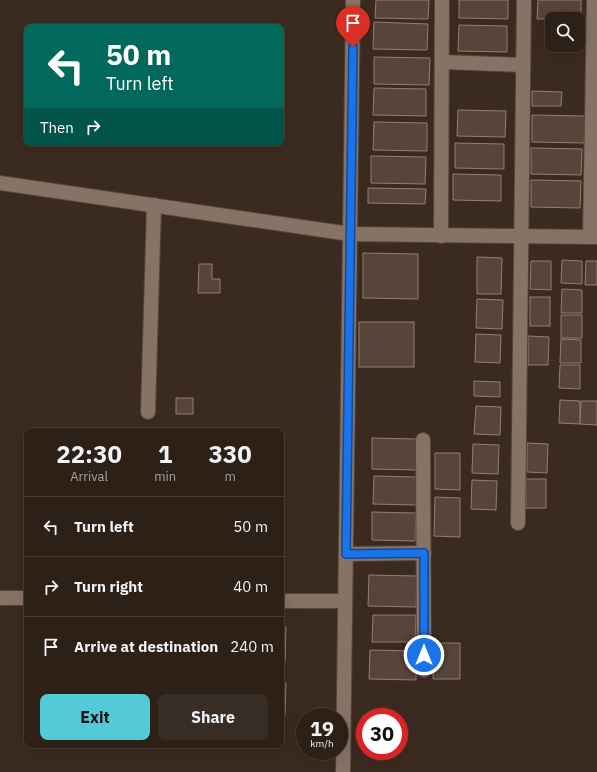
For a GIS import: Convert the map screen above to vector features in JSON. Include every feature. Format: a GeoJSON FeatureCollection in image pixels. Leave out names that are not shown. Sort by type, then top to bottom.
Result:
{"type":"FeatureCollection","features":[{"type":"Feature","properties":{"kind":"street"},"geometry":{"type":"LineString","coordinates":[[343,772],[353,0]]}},
{"type":"Feature","properties":{"kind":"street"},"geometry":{"type":"LineString","coordinates":[[440,236],[442,0]]}},
{"type":"Feature","properties":{"kind":"street"},"geometry":{"type":"LineString","coordinates":[[518,523],[524,0]]}},
{"type":"Feature","properties":{"kind":"street"},"geometry":{"type":"LineString","coordinates":[[0,183],[350,234],[594,237],[594,0]]}},
{"type":"Feature","properties":{"kind":"street"},"geometry":{"type":"LineString","coordinates":[[442,62],[523,65]]}},
{"type":"Feature","properties":{"kind":"street"},"geometry":{"type":"LineString","coordinates":[[148,412],[154,205]]}},
{"type":"Feature","properties":{"kind":"street"},"geometry":{"type":"LineString","coordinates":[[423,440],[424,670]]}},
{"type":"Feature","properties":{"kind":"street"},"geometry":{"type":"LineString","coordinates":[[346,554],[424,553]]}},
{"type":"Feature","properties":{"kind":"street"},"geometry":{"type":"LineString","coordinates":[[0,598],[24,598]]}},
{"type":"Feature","properties":{"kind":"street"},"geometry":{"type":"LineString","coordinates":[[284,601],[346,601]]}},
{"type":"Feature","properties":{"kind":"building"},"geometry":{"type":"Polygon","coordinates":[[[376,0],[429,0],[428,19],[375,18],[376,0]]]}},
{"type":"Feature","properties":{"kind":"building"},"geometry":{"type":"Polygon","coordinates":[[[459,0],[508,0],[508,19],[459,18],[459,0]]]}},
{"type":"Feature","properties":{"kind":"building"},"geometry":{"type":"Polygon","coordinates":[[[538,0],[581,0],[581,12],[545,12],[545,19],[537,19],[538,0]]]}},
{"type":"Feature","properties":{"kind":"building"},"geometry":{"type":"Polygon","coordinates":[[[374,22],[428,24],[427,50],[373,49],[374,22]]]}},
{"type":"Feature","properties":{"kind":"building"},"geometry":{"type":"Polygon","coordinates":[[[459,25],[507,26],[507,52],[458,51],[459,25]]]}},
{"type":"Feature","properties":{"kind":"building"},"geometry":{"type":"Polygon","coordinates":[[[374,57],[430,58],[429,85],[374,84],[374,57]]]}},
{"type":"Feature","properties":{"kind":"building"},"geometry":{"type":"Polygon","coordinates":[[[374,88],[426,89],[426,116],[373,115],[374,88]]]}},
{"type":"Feature","properties":{"kind":"building"},"geometry":{"type":"Polygon","coordinates":[[[532,91],[562,92],[561,106],[532,106],[532,91]]]}},
{"type":"Feature","properties":{"kind":"building"},"geometry":{"type":"Polygon","coordinates":[[[458,110],[506,111],[505,137],[457,136],[458,110]]]}},
{"type":"Feature","properties":{"kind":"building"},"geometry":{"type":"Polygon","coordinates":[[[532,115],[585,116],[584,143],[532,142],[532,115]]]}},
{"type":"Feature","properties":{"kind":"building"},"geometry":{"type":"Polygon","coordinates":[[[374,122],[427,123],[427,151],[373,150],[374,122]]]}},
{"type":"Feature","properties":{"kind":"building"},"geometry":{"type":"Polygon","coordinates":[[[455,143],[504,144],[504,169],[455,168],[455,143]]]}},
{"type":"Feature","properties":{"kind":"building"},"geometry":{"type":"Polygon","coordinates":[[[531,148],[582,149],[581,175],[531,174],[531,148]]]}},
{"type":"Feature","properties":{"kind":"building"},"geometry":{"type":"Polygon","coordinates":[[[371,156],[426,157],[425,184],[371,183],[371,156]]]}},
{"type":"Feature","properties":{"kind":"building"},"geometry":{"type":"Polygon","coordinates":[[[453,174],[501,175],[501,201],[453,200],[453,174]]]}},
{"type":"Feature","properties":{"kind":"building"},"geometry":{"type":"Polygon","coordinates":[[[531,180],[581,181],[580,208],[531,207],[531,180]]]}},
{"type":"Feature","properties":{"kind":"building"},"geometry":{"type":"Polygon","coordinates":[[[368,188],[426,189],[425,204],[368,203],[368,188]]]}},
{"type":"Feature","properties":{"kind":"building"},"geometry":{"type":"Polygon","coordinates":[[[363,253],[418,254],[418,299],[363,298],[363,253]]]}},
{"type":"Feature","properties":{"kind":"building"},"geometry":{"type":"Polygon","coordinates":[[[477,257],[502,258],[501,294],[477,294],[477,257]]]}},
{"type":"Feature","properties":{"kind":"building"},"geometry":{"type":"Polygon","coordinates":[[[562,260],[582,261],[582,284],[561,283],[562,260]]]}},
{"type":"Feature","properties":{"kind":"building"},"geometry":{"type":"Polygon","coordinates":[[[531,261],[551,261],[551,290],[530,289],[531,261]]]}},
{"type":"Feature","properties":{"kind":"building"},"geometry":{"type":"Polygon","coordinates":[[[586,261],[597,261],[597,285],[585,285],[586,261]]]}},
{"type":"Feature","properties":{"kind":"building"},"geometry":{"type":"Polygon","coordinates":[[[199,264],[212,264],[212,279],[220,279],[220,293],[198,293],[199,264]]]}},
{"type":"Feature","properties":{"kind":"building"},"geometry":{"type":"Polygon","coordinates":[[[562,289],[582,290],[582,313],[561,313],[562,289]]]}},
{"type":"Feature","properties":{"kind":"building"},"geometry":{"type":"Polygon","coordinates":[[[530,297],[550,297],[550,326],[530,326],[530,297]]]}},
{"type":"Feature","properties":{"kind":"building"},"geometry":{"type":"Polygon","coordinates":[[[477,299],[503,300],[502,329],[476,328],[477,299]]]}},
{"type":"Feature","properties":{"kind":"building"},"geometry":{"type":"Polygon","coordinates":[[[561,315],[582,315],[582,338],[561,338],[561,315]]]}},
{"type":"Feature","properties":{"kind":"building"},"geometry":{"type":"Polygon","coordinates":[[[359,322],[414,322],[414,367],[359,367],[359,322]]]}},
{"type":"Feature","properties":{"kind":"building"},"geometry":{"type":"Polygon","coordinates":[[[476,334],[501,335],[500,363],[475,362],[476,334]]]}},
{"type":"Feature","properties":{"kind":"building"},"geometry":{"type":"Polygon","coordinates":[[[528,336],[549,337],[548,365],[528,365],[528,336]]]}},
{"type":"Feature","properties":{"kind":"building"},"geometry":{"type":"Polygon","coordinates":[[[561,339],[581,340],[581,363],[560,363],[561,339]]]}},
{"type":"Feature","properties":{"kind":"building"},"geometry":{"type":"Polygon","coordinates":[[[560,365],[580,365],[580,389],[559,388],[560,365]]]}},
{"type":"Feature","properties":{"kind":"building"},"geometry":{"type":"Polygon","coordinates":[[[474,381],[500,382],[500,397],[474,396],[474,381]]]}},
{"type":"Feature","properties":{"kind":"building"},"geometry":{"type":"Polygon","coordinates":[[[176,398],[193,398],[193,414],[176,414],[176,398]]]}},
{"type":"Feature","properties":{"kind":"building"},"geometry":{"type":"Polygon","coordinates":[[[560,400],[580,401],[580,424],[559,423],[560,400]]]}},
{"type":"Feature","properties":{"kind":"building"},"geometry":{"type":"Polygon","coordinates":[[[581,401],[597,401],[597,425],[580,424],[581,401]]]}},
{"type":"Feature","properties":{"kind":"building"},"geometry":{"type":"Polygon","coordinates":[[[476,406],[501,407],[500,435],[474,434],[476,406]]]}},
{"type":"Feature","properties":{"kind":"building"},"geometry":{"type":"Polygon","coordinates":[[[372,438],[417,439],[417,470],[372,469],[372,438]]]}},
{"type":"Feature","properties":{"kind":"building"},"geometry":{"type":"Polygon","coordinates":[[[527,443],[548,444],[547,473],[527,472],[527,443]]]}},
{"type":"Feature","properties":{"kind":"building"},"geometry":{"type":"Polygon","coordinates":[[[473,444],[499,445],[498,474],[472,473],[473,444]]]}},
{"type":"Feature","properties":{"kind":"building"},"geometry":{"type":"Polygon","coordinates":[[[435,453],[460,453],[460,490],[435,489],[435,453]]]}},
{"type":"Feature","properties":{"kind":"building"},"geometry":{"type":"Polygon","coordinates":[[[374,476],[417,477],[416,505],[373,504],[374,476]]]}},
{"type":"Feature","properties":{"kind":"building"},"geometry":{"type":"Polygon","coordinates":[[[526,479],[546,479],[546,508],[526,508],[526,479]]]}},
{"type":"Feature","properties":{"kind":"building"},"geometry":{"type":"Polygon","coordinates":[[[472,480],[497,481],[496,510],[471,509],[472,480]]]}},
{"type":"Feature","properties":{"kind":"building"},"geometry":{"type":"Polygon","coordinates":[[[435,497],[460,498],[460,537],[434,536],[435,497]]]}},
{"type":"Feature","properties":{"kind":"building"},"geometry":{"type":"Polygon","coordinates":[[[372,512],[416,513],[415,541],[372,540],[372,512]]]}},
{"type":"Feature","properties":{"kind":"building"},"geometry":{"type":"Polygon","coordinates":[[[369,575],[417,576],[416,607],[368,606],[369,575]]]}},
{"type":"Feature","properties":{"kind":"building"},"geometry":{"type":"Polygon","coordinates":[[[373,615],[416,615],[415,642],[372,642],[373,615]]]}},
{"type":"Feature","properties":{"kind":"building"},"geometry":{"type":"Polygon","coordinates":[[[284,627],[286,627],[285,662],[284,627]]]}},
{"type":"Feature","properties":{"kind":"building"},"geometry":{"type":"Polygon","coordinates":[[[434,643],[460,643],[460,679],[433,679],[434,643]]]}},
{"type":"Feature","properties":{"kind":"building"},"geometry":{"type":"Polygon","coordinates":[[[370,650],[416,651],[416,680],[369,679],[370,650]]]}},
{"type":"Feature","properties":{"kind":"building"},"geometry":{"type":"Polygon","coordinates":[[[284,683],[286,683],[285,715],[284,683]]]}},
{"type":"Feature","properties":{"kind":"route"},"geometry":{"type":"LineString","coordinates":[[353,47],[346,554],[424,553],[424,655]]}}]}
